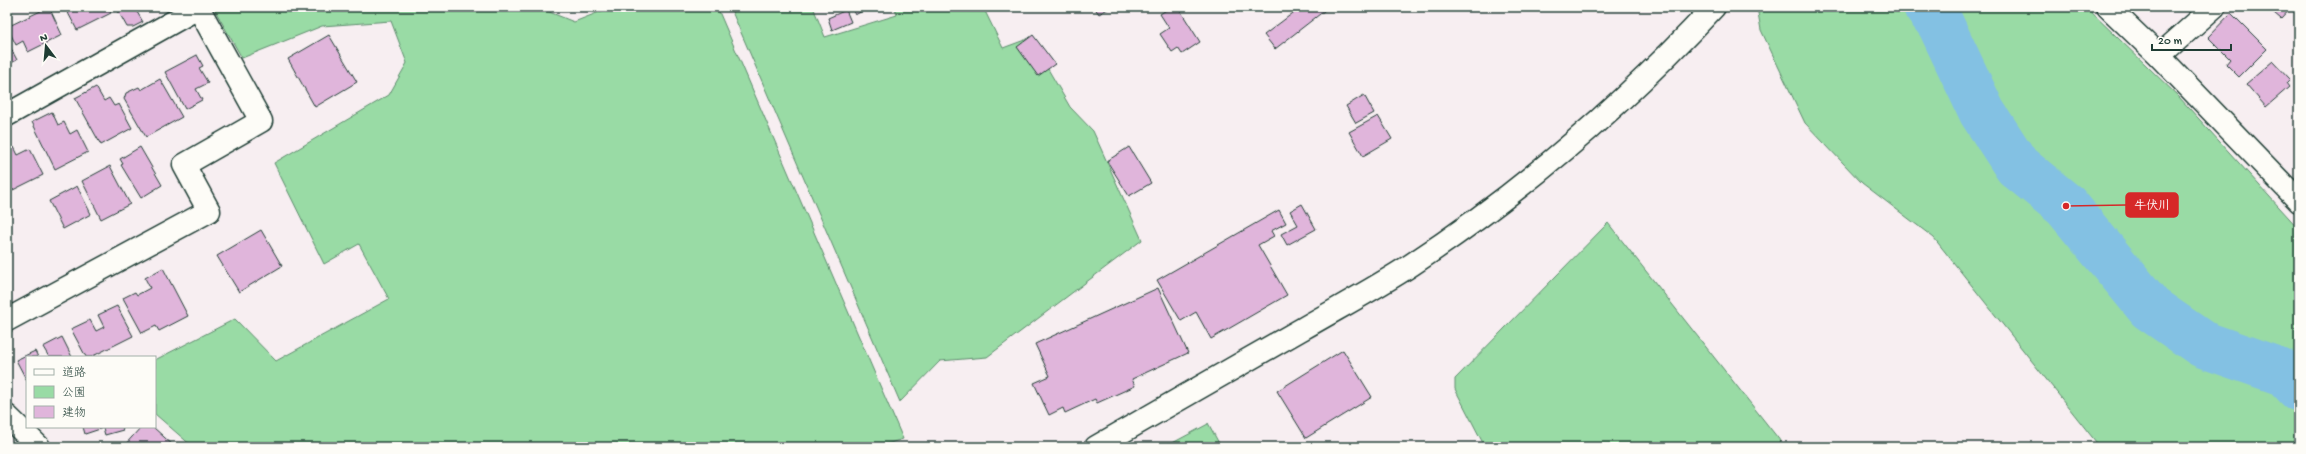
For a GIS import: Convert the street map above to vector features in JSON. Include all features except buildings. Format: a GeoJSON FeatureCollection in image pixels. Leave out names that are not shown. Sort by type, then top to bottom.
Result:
{"type":"FeatureCollection","features":[{"type":"Feature","properties":{"kind":"street"},"geometry":{"type":"LineString","coordinates":[[1096,447],[1411,266],[1498,204],[1551,163],[1588,131],[1680,44],[1714,7]]}},
{"type":"Feature","properties":{"kind":"street"},"geometry":{"type":"LineString","coordinates":[[2108,7],[2159,56],[2299,201]]}},
{"type":"Feature","properties":{"kind":"street"},"geometry":{"type":"LineString","coordinates":[[2159,56],[2214,7]]}},
{"type":"Feature","properties":{"kind":"street"},"geometry":{"type":"LineString","coordinates":[[7,115],[198,8],[261,121],[184,165],[209,211],[7,320]]}},
{"type":"Feature","properties":{"kind":"street"},"geometry":{"type":"LineString","coordinates":[[7,416],[38,447]]}},
{"type":"Feature","properties":{"kind":"green space"},"geometry":{"type":"Polygon","coordinates":[[[213,7],[537,7],[574,22],[612,7],[717,7],[903,439],[877,447],[193,447],[156,415],[156,359],[235,319],[276,361],[389,299],[359,244],[324,264],[274,163],[389,95],[407,63],[391,21],[322,26],[242,58],[213,7]]]}},
{"type":"Feature","properties":{"kind":"green space"},"geometry":{"type":"Polygon","coordinates":[[[730,7],[813,7],[825,37],[897,15],[894,7],[983,7],[1003,48],[1030,38],[1070,107],[1093,131],[1142,240],[987,357],[940,361],[900,402],[730,7]]]}},
{"type":"Feature","properties":{"kind":"green space"},"geometry":{"type":"Polygon","coordinates":[[[1757,7],[2086,7],[2179,97],[2299,229],[2299,447],[2100,447],[1934,238],[1862,183],[1805,123],[1761,30],[1757,7]]]}},
{"type":"Feature","properties":{"kind":"green space"},"geometry":{"type":"Polygon","coordinates":[[[1608,223],[1785,447],[1485,447],[1455,389],[1455,379],[1608,223]]]}},
{"type":"Feature","properties":{"kind":"green space"},"geometry":{"type":"Polygon","coordinates":[[[1208,424],[1221,447],[1165,447],[1208,424]]]}},
{"type":"Feature","properties":{"kind":"waterway"},"geometry":{"type":"LineString","coordinates":[[1927,7],[1940,23],[1982,112],[2017,166],[2066,206],[2150,308],[2202,344],[2285,373],[2299,388]]}},
{"type":"Feature","properties":{"kind":"place","name":"牛伏川"},"geometry":{"type":"Point","coordinates":[2066,206]}}]}
